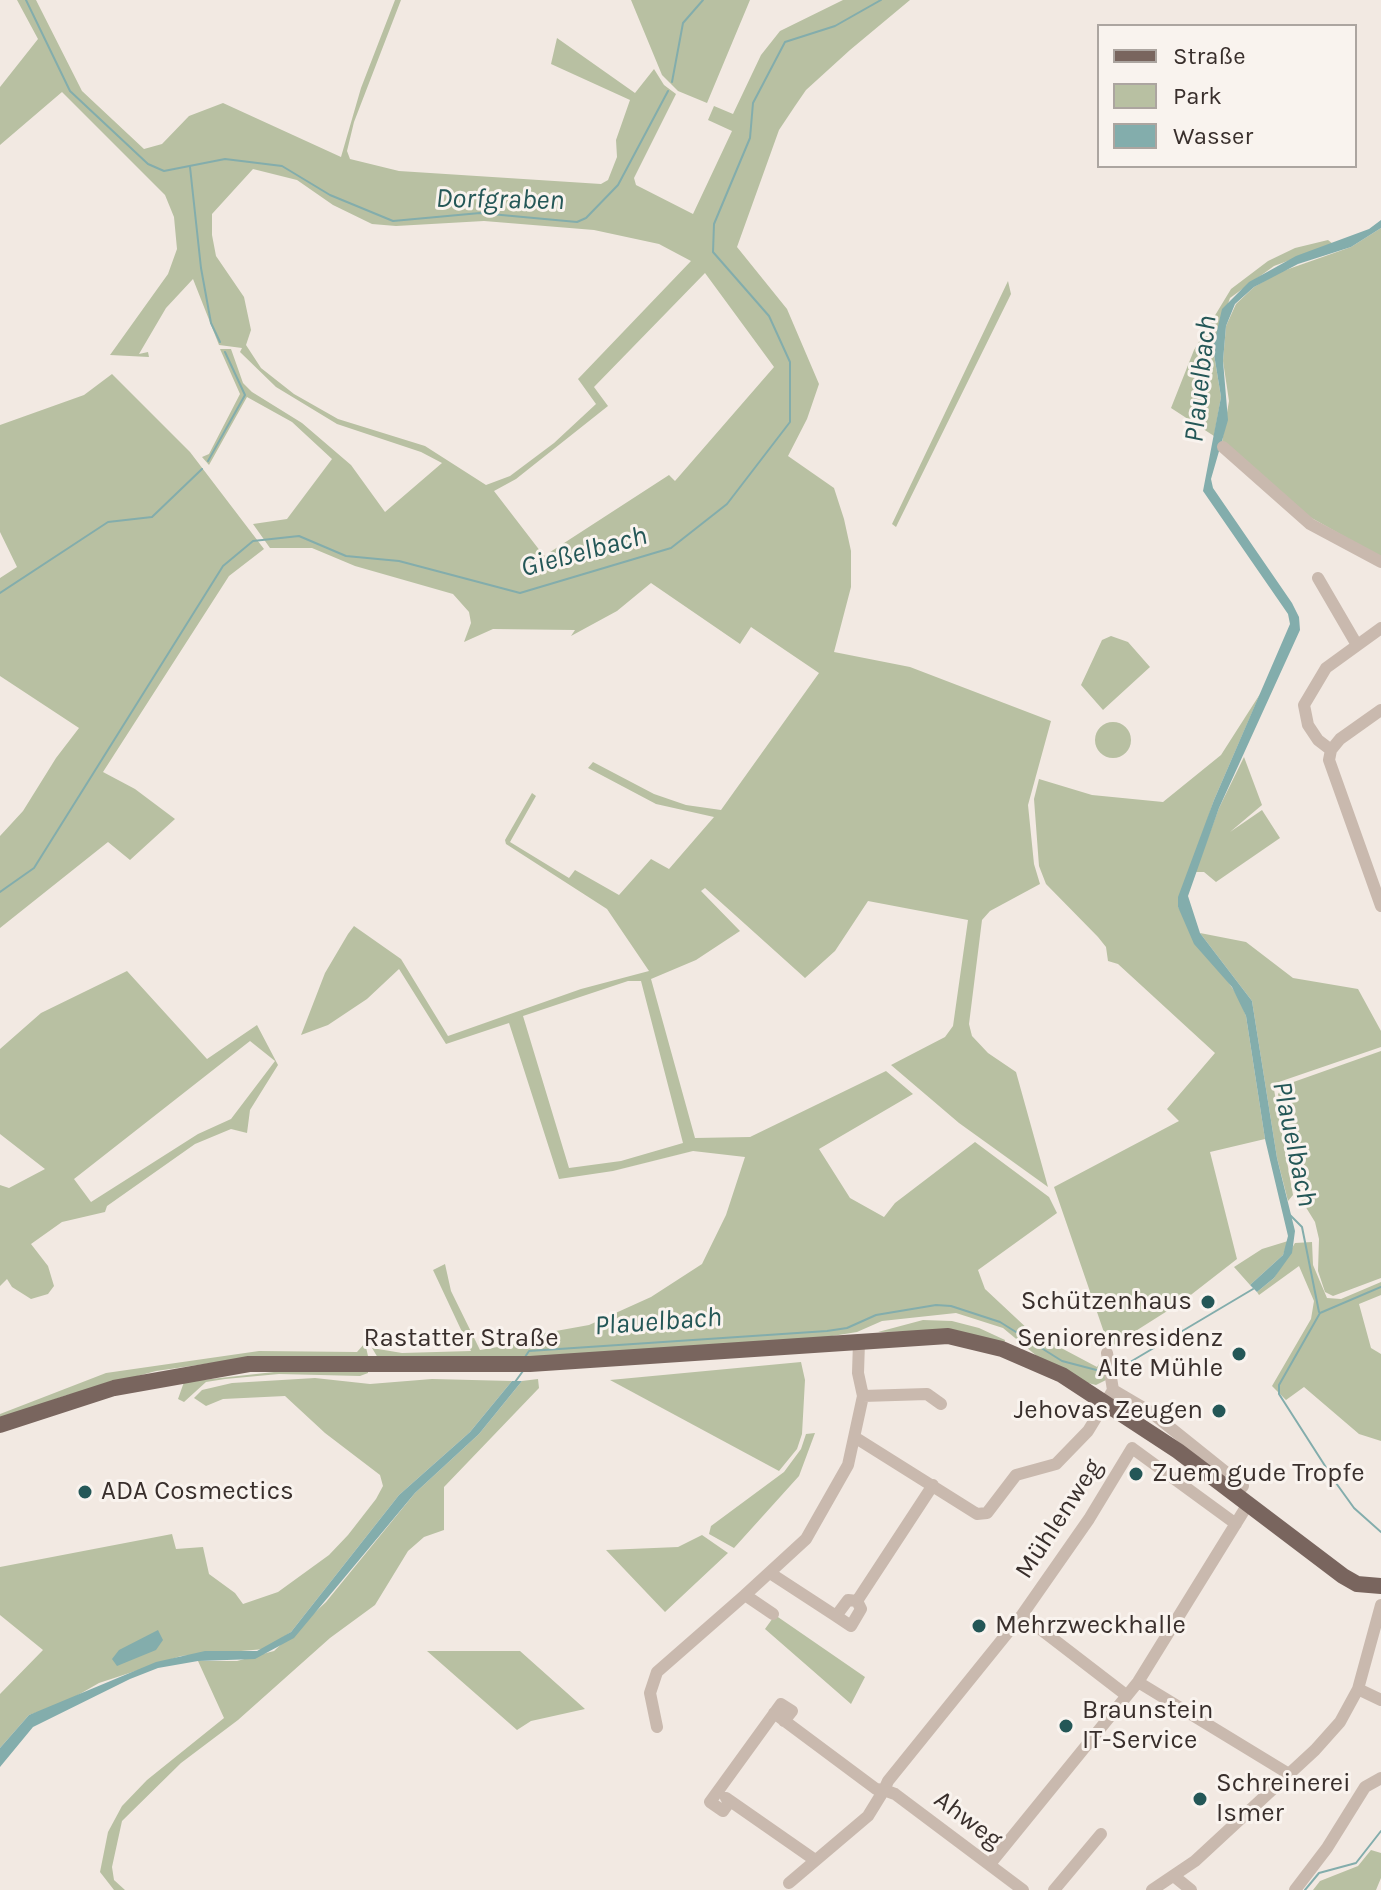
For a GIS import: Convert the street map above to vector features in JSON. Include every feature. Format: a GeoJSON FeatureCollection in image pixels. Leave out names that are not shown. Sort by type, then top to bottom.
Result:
{"type":"FeatureCollection","features":[{"type":"Feature","properties":{"kind":"main road","name":"Rastatter Straße"},"geometry":{"type":"LineString","coordinates":[[0,1425],[102,1391],[236,1366],[305,1362],[524,1364],[936,1336],[982,1343],[1111,1391],[1178,1451],[1343,1576],[1357,1584],[1381,1586]]}},
{"type":"Feature","properties":{"kind":"street"},"geometry":{"type":"LineString","coordinates":[[1223,447],[1310,524],[1381,562]]}},
{"type":"Feature","properties":{"kind":"street"},"geometry":{"type":"LineString","coordinates":[[1318,578],[1357,645]]}},
{"type":"Feature","properties":{"kind":"street"},"geometry":{"type":"LineString","coordinates":[[1331,750],[1318,740],[1308,725],[1304,705],[1326,668],[1381,628]]}},
{"type":"Feature","properties":{"kind":"street"},"geometry":{"type":"LineString","coordinates":[[1381,710],[1340,739],[1331,750],[1329,760],[1381,906]]}},
{"type":"Feature","properties":{"kind":"street"},"geometry":{"type":"LineString","coordinates":[[657,1727],[650,1693],[657,1672],[686,1642],[745,1595],[806,1539],[829,1504],[848,1465],[856,1438],[863,1396],[858,1373],[859,1342]]}},
{"type":"Feature","properties":{"kind":"street"},"geometry":{"type":"LineString","coordinates":[[856,1438],[977,1514],[987,1513],[1016,1475],[1056,1464],[1088,1431],[1111,1391],[1109,1359]]}},
{"type":"Feature","properties":{"kind":"street"},"geometry":{"type":"LineString","coordinates":[[863,1396],[927,1394],[941,1404]]}},
{"type":"Feature","properties":{"kind":"street","name":"Mühlenweg"},"geometry":{"type":"LineString","coordinates":[[789,1883],[868,1816],[888,1781],[1022,1615],[1089,1519],[1132,1448],[1236,1524]]}},
{"type":"Feature","properties":{"kind":"street"},"geometry":{"type":"LineString","coordinates":[[770,1573],[851,1626],[861,1609],[857,1601],[933,1485]]}},
{"type":"Feature","properties":{"kind":"street"},"geometry":{"type":"LineString","coordinates":[[990,1864],[1138,1682],[1236,1524],[1241,1500]]}},
{"type":"Feature","properties":{"kind":"street"},"geometry":{"type":"LineString","coordinates":[[745,1595],[773,1614]]}},
{"type":"Feature","properties":{"kind":"street"},"geometry":{"type":"LineString","coordinates":[[1152,1890],[1175,1877],[1289,1774],[1340,1722],[1358,1689],[1381,1605]]}},
{"type":"Feature","properties":{"kind":"street"},"geometry":{"type":"LineString","coordinates":[[1022,1615],[1126,1695]]}},
{"type":"Feature","properties":{"kind":"street"},"geometry":{"type":"LineString","coordinates":[[1138,1682],[1289,1774]]}},
{"type":"Feature","properties":{"kind":"street"},"geometry":{"type":"LineString","coordinates":[[1358,1689],[1381,1700]]}},
{"type":"Feature","properties":{"kind":"street","name":"Ahweg"},"geometry":{"type":"LineString","coordinates":[[815,1860],[717,1792],[779,1717],[876,1789],[895,1794],[1023,1890]]}},
{"type":"Feature","properties":{"kind":"street"},"geometry":{"type":"LineString","coordinates":[[1295,1890],[1327,1848],[1365,1787],[1381,1778]]}},
{"type":"Feature","properties":{"kind":"street"},"geometry":{"type":"LineString","coordinates":[[1054,1890],[1101,1834]]}},
{"type":"Feature","properties":{"kind":"street"},"geometry":{"type":"LineString","coordinates":[[1175,1877],[1191,1890]]}},
{"type":"Feature","properties":{"kind":"green space"},"geometry":{"type":"Polygon","coordinates":[[[17,0],[36,0],[82,91],[144,149],[162,144],[189,116],[223,103],[341,157],[361,88],[395,0],[401,0],[354,122],[347,151],[350,159],[399,171],[601,184],[608,180],[617,157],[616,140],[630,100],[551,64],[557,38],[635,93],[654,69],[664,85],[676,94],[634,178],[636,185],[693,214],[732,131],[708,120],[714,106],[733,114],[761,55],[780,31],[843,0],[910,0],[806,90],[779,130],[737,247],[787,309],[819,384],[807,419],[788,456],[834,488],[844,519],[851,551],[851,587],[834,652],[910,667],[1051,721],[1028,805],[1034,864],[1040,884],[990,911],[982,920],[969,1024],[972,1036],[988,1053],[1016,1072],[1048,1187],[959,1123],[891,1065],[945,1037],[953,1026],[968,920],[868,901],[835,951],[805,978],[705,888],[701,891],[740,931],[696,960],[651,979],[695,1138],[750,1137],[886,1071],[913,1094],[819,1149],[850,1198],[884,1217],[895,1203],[975,1142],[1049,1197],[1057,1213],[978,1270],[985,1289],[1031,1332],[1097,1367],[1101,1361],[1108,1379],[1096,1385],[1084,1382],[1044,1362],[1003,1328],[956,1313],[882,1321],[857,1332],[820,1338],[588,1357],[378,1358],[372,1348],[402,1353],[471,1351],[433,1270],[445,1264],[451,1291],[480,1350],[515,1344],[517,1338],[589,1325],[651,1297],[702,1264],[726,1215],[745,1157],[693,1151],[613,1171],[559,1179],[509,1023],[446,1044],[399,969],[367,999],[328,1025],[301,1035],[325,973],[348,934],[354,926],[401,959],[448,1036],[581,989],[649,971],[607,909],[506,844],[505,840],[532,793],[536,796],[510,842],[569,878],[575,870],[619,895],[651,859],[669,869],[714,817],[656,804],[588,768],[593,762],[654,794],[686,805],[721,810],[819,673],[751,627],[740,644],[651,583],[617,611],[571,636],[575,630],[493,629],[464,642],[471,623],[469,612],[453,594],[355,566],[312,548],[270,548],[253,524],[287,519],[332,459],[292,422],[247,397],[209,465],[202,457],[209,454],[240,394],[220,349],[231,349],[243,383],[252,392],[302,423],[351,465],[385,512],[442,463],[421,452],[337,424],[276,387],[240,352],[242,348],[219,345],[193,279],[166,308],[139,354],[148,352],[149,357],[110,355],[168,274],[177,249],[174,217],[165,195],[62,92],[0,145],[0,87],[38,39],[17,0]],[[253,169],[212,214],[212,235],[216,256],[244,297],[251,330],[246,345],[261,368],[294,394],[338,419],[425,446],[486,485],[510,476],[554,443],[596,404],[578,379],[691,261],[659,244],[594,230],[484,221],[396,226],[372,224],[333,205],[297,180],[253,169]],[[705,273],[594,387],[608,406],[516,479],[494,491],[544,556],[669,475],[675,481],[774,367],[705,273]],[[628,981],[523,1016],[569,1168],[621,1161],[683,1143],[641,981],[628,981]]]}},
{"type":"Feature","properties":{"kind":"green space"},"geometry":{"type":"Polygon","coordinates":[[[631,0],[750,0],[707,103],[678,91],[662,75],[631,0]]]}},
{"type":"Feature","properties":{"kind":"green space"},"geometry":{"type":"Polygon","coordinates":[[[1381,228],[1381,557],[1308,516],[1222,442],[1229,401],[1223,361],[1226,326],[1236,304],[1254,287],[1280,272],[1351,247],[1381,228]]]}},
{"type":"Feature","properties":{"kind":"green space"},"geometry":{"type":"Polygon","coordinates":[[[1328,240],[1333,244],[1274,266],[1230,298],[1213,348],[1221,397],[1214,436],[1171,408],[1194,350],[1231,289],[1268,261],[1295,248],[1328,240]]]}},
{"type":"Feature","properties":{"kind":"green space"},"geometry":{"type":"Polygon","coordinates":[[[1008,281],[1011,294],[896,527],[892,524],[1008,281]]]}},
{"type":"Feature","properties":{"kind":"green space"},"geometry":{"type":"Polygon","coordinates":[[[112,374],[190,452],[264,549],[229,576],[103,772],[135,789],[175,819],[130,860],[108,842],[0,928],[0,836],[23,811],[79,728],[0,676],[0,578],[17,567],[0,532],[0,425],[84,395],[112,374]]]}},
{"type":"Feature","properties":{"kind":"green space"},"geometry":{"type":"Polygon","coordinates":[[[1111,636],[1128,642],[1150,667],[1103,710],[1081,685],[1102,640],[1111,636]]]}},
{"type":"Feature","properties":{"kind":"green space"},"geometry":{"type":"Polygon","coordinates":[[[1260,694],[1214,800],[1178,907],[1239,998],[1246,1016],[1265,1139],[1210,1152],[1237,1259],[1183,1301],[1112,1346],[1108,1344],[1054,1187],[1179,1121],[1167,1109],[1215,1053],[1118,964],[1108,961],[1106,947],[1098,937],[1046,884],[1039,866],[1034,799],[1039,779],[1092,795],[1163,802],[1221,755],[1260,694]]]}},
{"type":"Feature","properties":{"kind":"green space"},"geometry":{"type":"Polygon","coordinates":[[[1113,722],[1126,727],[1131,740],[1126,753],[1113,758],[1100,753],[1095,740],[1100,727],[1113,722]]]}},
{"type":"Feature","properties":{"kind":"green space"},"geometry":{"type":"Polygon","coordinates":[[[1244,757],[1262,805],[1230,832],[1262,810],[1280,838],[1216,882],[1204,872],[1195,872],[1219,808],[1244,757]]]}},
{"type":"Feature","properties":{"kind":"green space"},"geometry":{"type":"Polygon","coordinates":[[[1200,933],[1246,942],[1293,978],[1358,989],[1381,1031],[1381,1047],[1273,1084],[1293,1195],[1288,1201],[1277,1158],[1252,1001],[1200,933]]]}},
{"type":"Feature","properties":{"kind":"green space"},"geometry":{"type":"Polygon","coordinates":[[[127,971],[207,1059],[257,1025],[278,1065],[250,1110],[247,1133],[231,1129],[195,1144],[107,1206],[105,1212],[62,1222],[31,1244],[48,1266],[54,1286],[48,1294],[31,1299],[12,1287],[7,1279],[0,1286],[0,1185],[9,1188],[45,1169],[0,1134],[0,1049],[41,1013],[127,971]],[[250,1041],[74,1179],[91,1202],[198,1134],[231,1119],[275,1061],[250,1041]]]}},
{"type":"Feature","properties":{"kind":"green space"},"geometry":{"type":"Polygon","coordinates":[[[1381,1051],[1381,1278],[1333,1296],[1325,1292],[1318,1271],[1319,1239],[1315,1222],[1299,1196],[1278,1094],[1285,1085],[1381,1051]]]}},
{"type":"Feature","properties":{"kind":"green space"},"geometry":{"type":"Polygon","coordinates":[[[1288,1241],[1283,1255],[1250,1285],[1234,1267],[1262,1249],[1288,1241]]]}},
{"type":"Feature","properties":{"kind":"green space"},"geometry":{"type":"Polygon","coordinates":[[[1312,1242],[1313,1265],[1327,1298],[1341,1299],[1381,1282],[1381,1295],[1359,1304],[1371,1348],[1381,1354],[1381,1441],[1359,1434],[1304,1387],[1286,1400],[1272,1386],[1311,1319],[1314,1301],[1299,1266],[1259,1295],[1257,1292],[1274,1278],[1295,1243],[1312,1242]]]}},
{"type":"Feature","properties":{"kind":"green space"},"geometry":{"type":"Polygon","coordinates":[[[923,1320],[952,1321],[979,1328],[1005,1340],[1004,1344],[944,1331],[878,1332],[923,1320]]]}},
{"type":"Feature","properties":{"kind":"green space"},"geometry":{"type":"Polygon","coordinates":[[[365,1343],[368,1356],[233,1360],[156,1371],[64,1396],[0,1419],[0,1414],[106,1373],[259,1351],[357,1352],[365,1343]]]}},
{"type":"Feature","properties":{"kind":"green space"},"geometry":{"type":"Polygon","coordinates":[[[801,1362],[805,1380],[802,1434],[797,1449],[779,1471],[610,1380],[801,1362]]]}},
{"type":"Feature","properties":{"kind":"green space"},"geometry":{"type":"Polygon","coordinates":[[[310,1368],[368,1370],[368,1373],[360,1376],[279,1374],[225,1379],[206,1382],[184,1402],[178,1399],[184,1382],[310,1368]]]}},
{"type":"Feature","properties":{"kind":"green space"},"geometry":{"type":"Polygon","coordinates":[[[315,1378],[370,1384],[432,1379],[512,1381],[470,1432],[399,1495],[291,1632],[265,1649],[181,1656],[99,1683],[64,1703],[29,1715],[0,1748],[0,1694],[43,1650],[0,1615],[0,1567],[172,1534],[176,1549],[203,1547],[209,1574],[235,1593],[243,1604],[278,1592],[329,1555],[348,1535],[383,1486],[380,1475],[325,1433],[285,1396],[223,1399],[206,1406],[194,1398],[202,1390],[232,1383],[315,1378]]]}},
{"type":"Feature","properties":{"kind":"green space"},"geometry":{"type":"Polygon","coordinates":[[[538,1379],[539,1388],[444,1487],[444,1530],[424,1537],[408,1551],[375,1605],[330,1638],[238,1720],[181,1763],[122,1821],[112,1867],[114,1880],[125,1890],[114,1890],[100,1872],[108,1832],[122,1806],[147,1780],[224,1718],[198,1661],[237,1661],[274,1651],[326,1602],[415,1493],[479,1434],[522,1381],[538,1379]]]}},
{"type":"Feature","properties":{"kind":"green space"},"geometry":{"type":"Polygon","coordinates":[[[815,1433],[799,1476],[734,1548],[709,1534],[711,1526],[784,1472],[801,1449],[806,1434],[815,1433]]]}},
{"type":"Feature","properties":{"kind":"green space"},"geometry":{"type":"Polygon","coordinates":[[[702,1535],[728,1553],[665,1612],[606,1550],[678,1547],[702,1535]]]}},
{"type":"Feature","properties":{"kind":"green space"},"geometry":{"type":"Polygon","coordinates":[[[775,1615],[865,1677],[851,1704],[765,1629],[775,1615]]]}},
{"type":"Feature","properties":{"kind":"green space"},"geometry":{"type":"Polygon","coordinates":[[[427,1651],[520,1651],[585,1709],[531,1721],[517,1730],[427,1651]]]}},
{"type":"Feature","properties":{"kind":"green space"},"geometry":{"type":"Polygon","coordinates":[[[1371,1850],[1381,1853],[1381,1878],[1376,1890],[1313,1890],[1320,1881],[1358,1866],[1371,1850]]]}},
{"type":"Feature","properties":{"kind":"water"},"geometry":{"type":"Polygon","coordinates":[[[1381,220],[1381,228],[1351,247],[1298,264],[1254,287],[1235,304],[1226,326],[1223,361],[1228,420],[1211,479],[1213,488],[1292,603],[1299,617],[1300,630],[1219,808],[1188,896],[1200,933],[1252,1001],[1277,1158],[1295,1231],[1292,1253],[1274,1278],[1257,1292],[1250,1285],[1283,1255],[1288,1236],[1265,1139],[1246,1016],[1232,987],[1194,944],[1178,907],[1178,897],[1214,800],[1290,624],[1288,614],[1203,491],[1221,397],[1213,348],[1222,309],[1249,282],[1296,256],[1369,229],[1381,220]]]}},
{"type":"Feature","properties":{"kind":"water"},"geometry":{"type":"Polygon","coordinates":[[[512,1381],[522,1381],[479,1434],[415,1493],[294,1638],[255,1659],[198,1661],[158,1668],[130,1679],[33,1727],[0,1767],[0,1748],[29,1715],[156,1662],[205,1651],[257,1651],[291,1632],[399,1495],[470,1432],[512,1381]]]}},
{"type":"Feature","properties":{"kind":"water"},"geometry":{"type":"Polygon","coordinates":[[[158,1630],[163,1640],[156,1650],[117,1666],[112,1659],[119,1650],[158,1630]]]}},
{"type":"Feature","properties":{"kind":"waterway","name":"Dorfgraben"},"geometry":{"type":"LineString","coordinates":[[26,0],[70,91],[148,164],[164,171],[225,159],[282,166],[330,195],[393,221],[480,213],[577,222],[586,218],[618,185],[668,91]]}},
{"type":"Feature","properties":{"kind":"waterway","name":"Dorfgraben"},"geometry":{"type":"LineString","coordinates":[[672,82],[683,23],[703,0]]}},
{"type":"Feature","properties":{"kind":"waterway","name":"Gießelbach"},"geometry":{"type":"LineString","coordinates":[[0,892],[34,868],[223,566],[253,541],[299,536],[346,556],[399,561],[520,593],[671,548],[727,504],[790,422],[790,362],[769,316],[713,252],[714,224],[750,138],[753,103],[785,42],[835,26],[881,0]]}},
{"type":"Feature","properties":{"kind":"waterway"},"geometry":{"type":"LineString","coordinates":[[190,167],[201,268],[211,323],[220,342]]}},
{"type":"Feature","properties":{"kind":"waterway"},"geometry":{"type":"LineString","coordinates":[[208,461],[245,395],[225,352]]}},
{"type":"Feature","properties":{"kind":"waterway"},"geometry":{"type":"LineString","coordinates":[[0,593],[108,522],[152,517],[202,469]]}},
{"type":"Feature","properties":{"kind":"waterway"},"geometry":{"type":"LineString","coordinates":[[1289,1214],[1302,1227],[1319,1312]]}},
{"type":"Feature","properties":{"kind":"waterway"},"geometry":{"type":"LineString","coordinates":[[1381,1287],[1320,1313],[1279,1385],[1279,1394],[1336,1483],[1354,1508],[1381,1532]]}},
{"type":"Feature","properties":{"kind":"waterway","name":"Plauelbach"},"geometry":{"type":"LineString","coordinates":[[1115,1371],[1253,1289]]}},
{"type":"Feature","properties":{"kind":"waterway","name":"Plauelbach"},"geometry":{"type":"LineString","coordinates":[[525,1357],[529,1351],[827,1331],[847,1328],[876,1315],[936,1305],[951,1306],[1000,1322],[1062,1361],[1104,1372]]}},
{"type":"Feature","properties":{"kind":"waterway","name":"Plauelbach"},"geometry":{"type":"LineString","coordinates":[[515,1382],[523,1371]]}},
{"type":"Feature","properties":{"kind":"waterway"},"geometry":{"type":"LineString","coordinates":[[1305,1890],[1319,1873],[1356,1863],[1381,1831]]}},
{"type":"Feature","properties":{"kind":"place","name":"Schützenhaus"},"geometry":{"type":"Point","coordinates":[1208,1302]}},
{"type":"Feature","properties":{"kind":"place","name":"Seniorenresidenz Alte Mühle"},"geometry":{"type":"Point","coordinates":[1239,1354]}},
{"type":"Feature","properties":{"kind":"place","name":"Jehovas Zeugen"},"geometry":{"type":"Point","coordinates":[1219,1411]}},
{"type":"Feature","properties":{"kind":"place","name":"Zuem gude Tropfe"},"geometry":{"type":"Point","coordinates":[1136,1474]}},
{"type":"Feature","properties":{"kind":"place","name":"ADA Cosmectics"},"geometry":{"type":"Point","coordinates":[85,1492]}},
{"type":"Feature","properties":{"kind":"place","name":"Mehrzweckhalle"},"geometry":{"type":"Point","coordinates":[979,1626]}},
{"type":"Feature","properties":{"kind":"place","name":"Braunstein IT-Service"},"geometry":{"type":"Point","coordinates":[1066,1726]}},
{"type":"Feature","properties":{"kind":"place","name":"Schreinerei Ismer"},"geometry":{"type":"Point","coordinates":[1200,1799]}}]}
